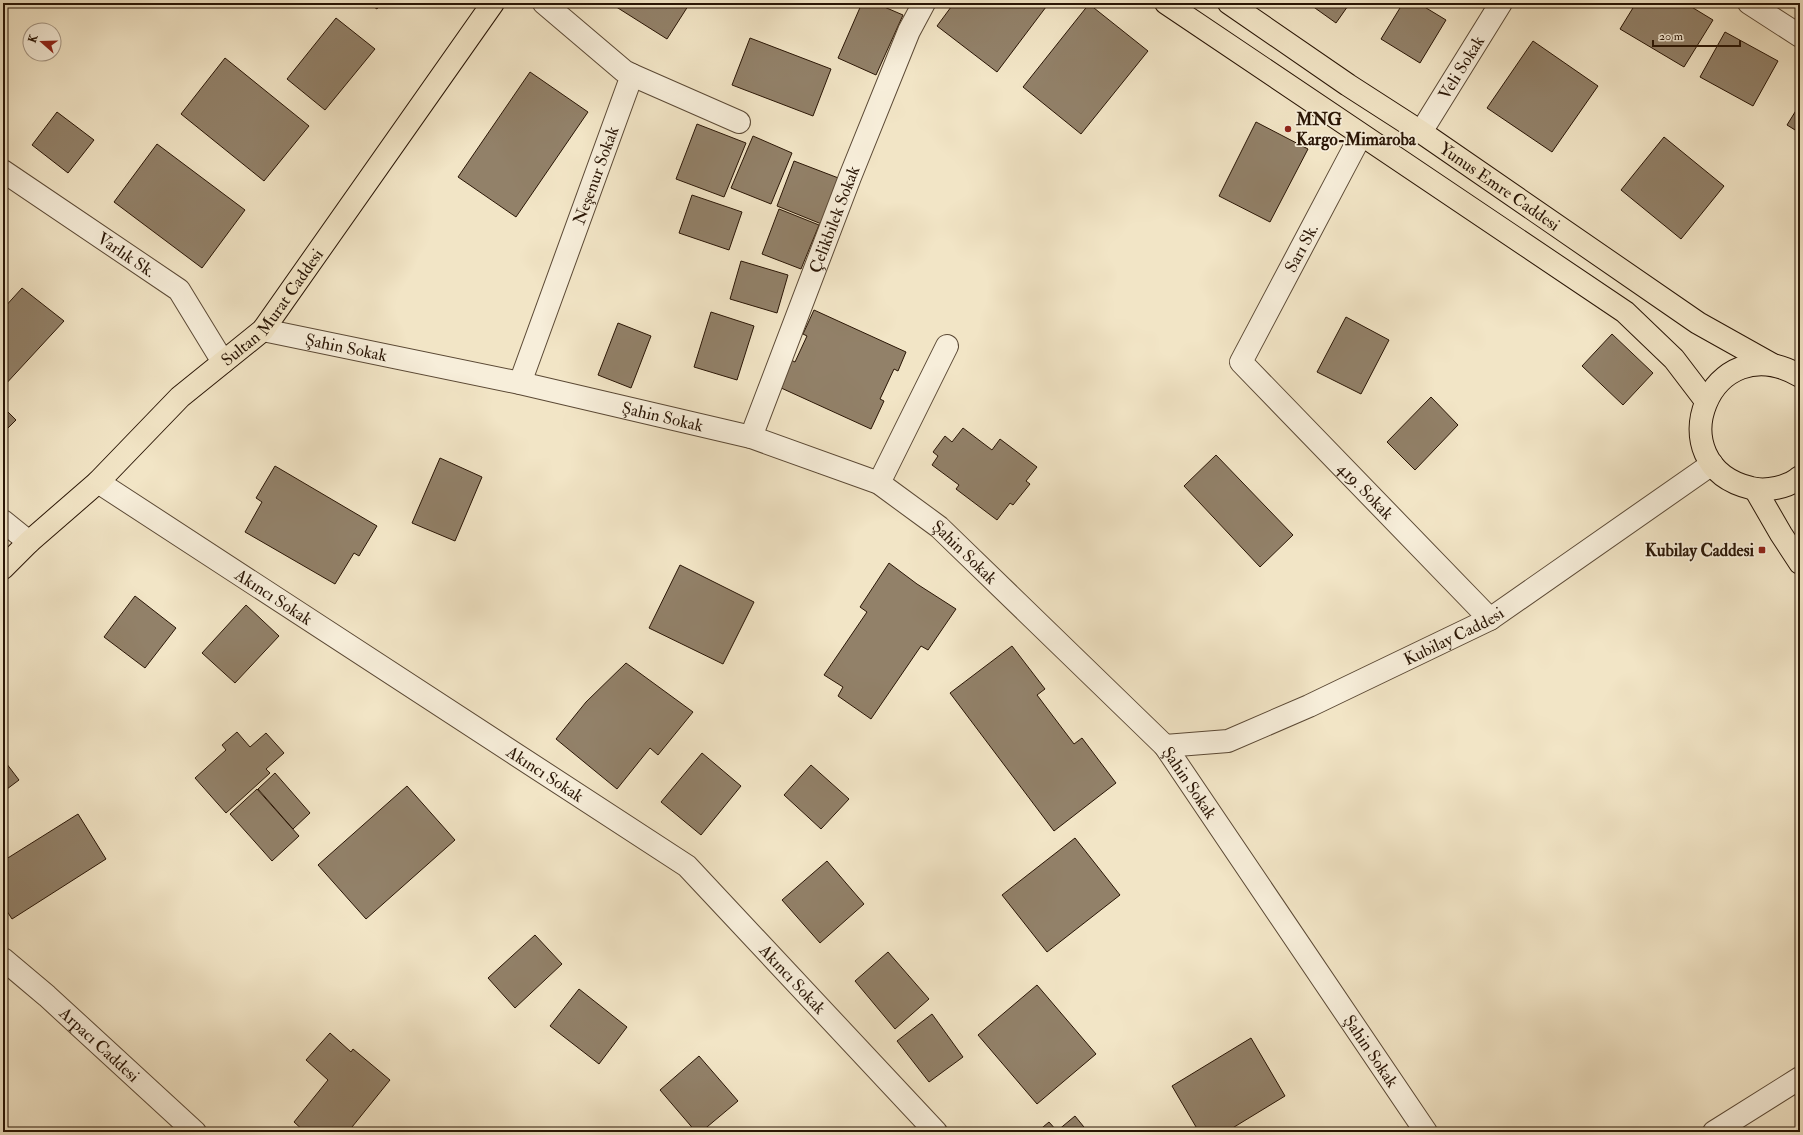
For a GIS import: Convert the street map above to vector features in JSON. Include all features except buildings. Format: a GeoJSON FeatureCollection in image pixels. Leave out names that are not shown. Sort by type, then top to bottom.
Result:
{"type":"FeatureCollection","features":[{"type":"Feature","properties":{"kind":"main road","name":"Sultan Murat Caddesi"},"geometry":{"type":"LineString","coordinates":[[3,568],[29,542],[98,482],[180,397],[263,330],[493,3]]}},
{"type":"Feature","properties":{"kind":"main road"},"geometry":{"type":"LineString","coordinates":[[1166,3],[1625,312],[1674,359],[1706,401]]}},
{"type":"Feature","properties":{"kind":"main road","name":"Yunus Emre Caddesi"},"geometry":{"type":"LineString","coordinates":[[1230,3],[1348,85],[1421,132],[1698,323],[1773,365]]}},
{"type":"Feature","properties":{"kind":"main road"},"geometry":{"type":"LineString","coordinates":[[1800,376],[1788,369],[1773,365],[1756,364],[1741,368],[1726,376],[1714,387],[1706,401],[1701,417],[1700,434],[1704,450],[1712,464],[1724,477],[1739,485],[1755,489],[1777,488],[1797,480],[1800,477]]}},
{"type":"Feature","properties":{"kind":"main road"},"geometry":{"type":"LineString","coordinates":[[1755,489],[1800,563]]}},
{"type":"Feature","properties":{"kind":"street"},"geometry":{"type":"LineString","coordinates":[[544,3],[624,71],[739,122]]}},
{"type":"Feature","properties":{"kind":"street","name":"Çelikbilek Sokak"},"geometry":{"type":"LineString","coordinates":[[751,437],[855,163],[909,31],[924,3]]}},
{"type":"Feature","properties":{"kind":"street","name":"Veli Sokak"},"geometry":{"type":"LineString","coordinates":[[1421,132],[1501,3]]}},
{"type":"Feature","properties":{"kind":"street"},"geometry":{"type":"LineString","coordinates":[[1749,3],[1800,36]]}},
{"type":"Feature","properties":{"kind":"street","name":"Neşenur Sokak"},"geometry":{"type":"LineString","coordinates":[[520,384],[632,75]]}},
{"type":"Feature","properties":{"kind":"street","name":"Sarı Sk."},"geometry":{"type":"LineString","coordinates":[[1241,362],[1361,135]]}},
{"type":"Feature","properties":{"kind":"street","name":"Varlık Sk."},"geometry":{"type":"LineString","coordinates":[[3,171],[179,290],[223,362]]}},
{"type":"Feature","properties":{"kind":"street","name":"Şahin Sokak"},"geometry":{"type":"LineString","coordinates":[[263,330],[520,384],[751,437],[879,483],[939,527],[1165,746],[1426,1132]]}},
{"type":"Feature","properties":{"kind":"street"},"geometry":{"type":"LineString","coordinates":[[879,483],[947,346]]}},
{"type":"Feature","properties":{"kind":"street","name":"419. Sokak"},"geometry":{"type":"LineString","coordinates":[[1241,362],[1490,619]]}},
{"type":"Feature","properties":{"kind":"street","name":"Kubilay Caddesi"},"geometry":{"type":"LineString","coordinates":[[1165,746],[1228,741],[1309,706],[1490,619],[1712,464]]}},
{"type":"Feature","properties":{"kind":"street","name":"Akıncı Sokak"},"geometry":{"type":"LineString","coordinates":[[98,482],[687,866],[936,1132]]}},
{"type":"Feature","properties":{"kind":"street"},"geometry":{"type":"LineString","coordinates":[[3,521],[29,542]]}},
{"type":"Feature","properties":{"kind":"street","name":"Arpacı Caddesi"},"geometry":{"type":"LineString","coordinates":[[3,959],[47,996],[195,1132]]}},
{"type":"Feature","properties":{"kind":"street"},"geometry":{"type":"LineString","coordinates":[[1714,1132],[1800,1078]]}},
{"type":"Feature","properties":{"kind":"place","name":"MNG Kargo-Mimaroba"},"geometry":{"type":"Point","coordinates":[1288,129]}},
{"type":"Feature","properties":{"kind":"place","name":"Kubilay Caddesi"},"geometry":{"type":"Point","coordinates":[1762,550]}}]}
